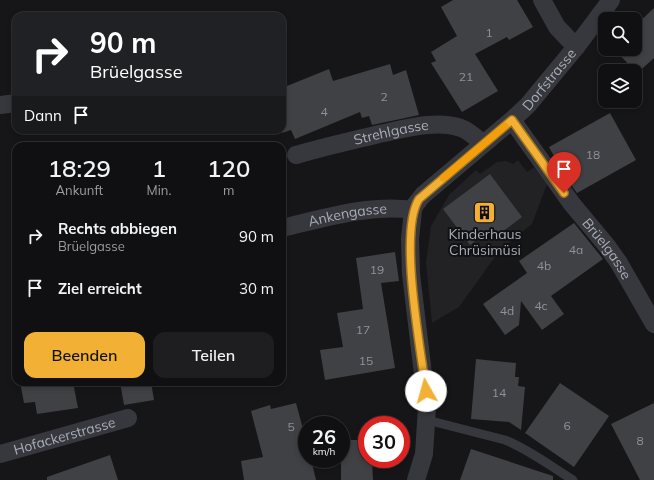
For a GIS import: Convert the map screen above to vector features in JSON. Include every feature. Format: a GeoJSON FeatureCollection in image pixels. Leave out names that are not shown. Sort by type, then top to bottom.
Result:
{"type":"FeatureCollection","features":[{"type":"Feature","properties":{"kind":"street"},"geometry":{"type":"LineString","coordinates":[[542,0],[557,27],[576,48]]}},
{"type":"Feature","properties":{"kind":"street","name":"Dorfstrasse"},"geometry":{"type":"LineString","coordinates":[[416,480],[424,454],[427,420],[426,391],[411,274],[411,226],[413,210],[423,195],[512,120],[541,90],[576,48],[611,0]]}},
{"type":"Feature","properties":{"kind":"street"},"geometry":{"type":"LineString","coordinates":[[0,105],[12,104]]}},
{"type":"Feature","properties":{"kind":"street","name":"Brüelgasse"},"geometry":{"type":"LineString","coordinates":[[512,120],[572,204],[607,246],[619,263],[654,324]]}},
{"type":"Feature","properties":{"kind":"street","name":"Strehlgasse"},"geometry":{"type":"LineString","coordinates":[[296,155],[373,136],[436,124],[460,128],[472,134],[483,144]]}},
{"type":"Feature","properties":{"kind":"street","name":"Ankengasse"},"geometry":{"type":"LineString","coordinates":[[286,227],[368,209],[397,208],[413,210]]}},
{"type":"Feature","properties":{"kind":"street","name":"Hofackerstrasse"},"geometry":{"type":"LineString","coordinates":[[0,454],[128,418]]}},
{"type":"Feature","properties":{"kind":"lane"},"geometry":{"type":"LineString","coordinates":[[427,420],[499,438],[516,444],[535,454],[573,480]]}},
{"type":"Feature","properties":{"kind":"shaded area"},"geometry":{"type":"Polygon","coordinates":[[[518,160],[527,172],[534,167],[547,184],[532,224],[500,250],[459,307],[432,323],[426,262],[431,226],[449,195],[476,170],[480,174],[497,162],[506,161],[513,164],[518,160]]]}},
{"type":"Feature","properties":{"kind":"building"},"geometry":{"type":"Polygon","coordinates":[[[453,0],[517,0],[533,27],[509,40],[507,37],[475,54],[498,91],[462,112],[431,63],[436,61],[431,52],[457,36],[441,7],[453,0]]]}},
{"type":"Feature","properties":{"kind":"building"},"geometry":{"type":"Polygon","coordinates":[[[654,8],[654,58],[642,69],[642,64],[628,64],[621,56],[642,56],[642,19],[654,8]]]}},
{"type":"Feature","properties":{"kind":"building"},"geometry":{"type":"Polygon","coordinates":[[[390,64],[393,75],[406,70],[419,115],[372,125],[369,116],[362,118],[360,112],[295,139],[291,130],[286,132],[286,86],[329,69],[333,81],[390,64]]]}},
{"type":"Feature","properties":{"kind":"building"},"geometry":{"type":"Polygon","coordinates":[[[610,113],[636,160],[577,193],[566,178],[549,147],[610,113]]]}},
{"type":"Feature","properties":{"kind":"building","name":"Kinderhaus Chrüsimüsi"},"geometry":{"type":"Polygon","coordinates":[[[490,174],[522,217],[494,238],[488,231],[470,245],[443,209],[490,174]]]}},
{"type":"Feature","properties":{"kind":"building"},"geometry":{"type":"Polygon","coordinates":[[[574,223],[603,259],[551,296],[564,314],[542,330],[521,301],[519,325],[505,335],[483,304],[527,273],[519,261],[574,223]]]}},
{"type":"Feature","properties":{"kind":"building"},"geometry":{"type":"Polygon","coordinates":[[[395,252],[399,281],[381,283],[395,368],[325,380],[320,350],[343,347],[337,313],[363,309],[356,258],[395,252]]]}},
{"type":"Feature","properties":{"kind":"building"},"geometry":{"type":"Polygon","coordinates":[[[476,359],[516,363],[515,377],[519,377],[518,386],[525,387],[521,430],[509,422],[471,419],[476,359]]]}},
{"type":"Feature","properties":{"kind":"building"},"geometry":{"type":"Polygon","coordinates":[[[560,383],[609,416],[574,467],[525,433],[560,383]]]}},
{"type":"Feature","properties":{"kind":"building"},"geometry":{"type":"Polygon","coordinates":[[[21,386],[74,386],[78,408],[37,414],[35,402],[24,403],[21,386]]]}},
{"type":"Feature","properties":{"kind":"building"},"geometry":{"type":"Polygon","coordinates":[[[121,386],[152,386],[154,400],[124,405],[121,386]]]}},
{"type":"Feature","properties":{"kind":"building"},"geometry":{"type":"Polygon","coordinates":[[[296,403],[299,416],[298,416],[298,468],[313,468],[316,480],[244,480],[241,461],[263,457],[251,411],[270,405],[271,409],[296,403]]]}},
{"type":"Feature","properties":{"kind":"building"},"geometry":{"type":"Polygon","coordinates":[[[654,403],[654,480],[640,480],[611,424],[654,403]]]}},
{"type":"Feature","properties":{"kind":"building"},"geometry":{"type":"Polygon","coordinates":[[[350,440],[358,440],[358,468],[372,468],[373,480],[341,480],[341,468],[350,468],[350,440]]]}},
{"type":"Feature","properties":{"kind":"building"},"geometry":{"type":"Polygon","coordinates":[[[471,449],[553,476],[553,480],[460,480],[471,449]]]}},
{"type":"Feature","properties":{"kind":"building"},"geometry":{"type":"Polygon","coordinates":[[[110,455],[118,480],[47,480],[47,477],[110,455]]]}},
{"type":"Feature","properties":{"kind":"slow traffic"},"geometry":{"type":"LineString","coordinates":[[443,178],[505,126]]}},
{"type":"Feature","properties":{"kind":"place","name":"Kinderhaus Chrüsimüsi"},"geometry":{"type":"Point","coordinates":[485,212]}},
{"type":"Feature","properties":{"kind":"route"},"geometry":{"type":"LineString","coordinates":[[426,391],[411,274],[410,239],[412,218],[413,210],[419,199],[512,120],[564,193]]}}]}
